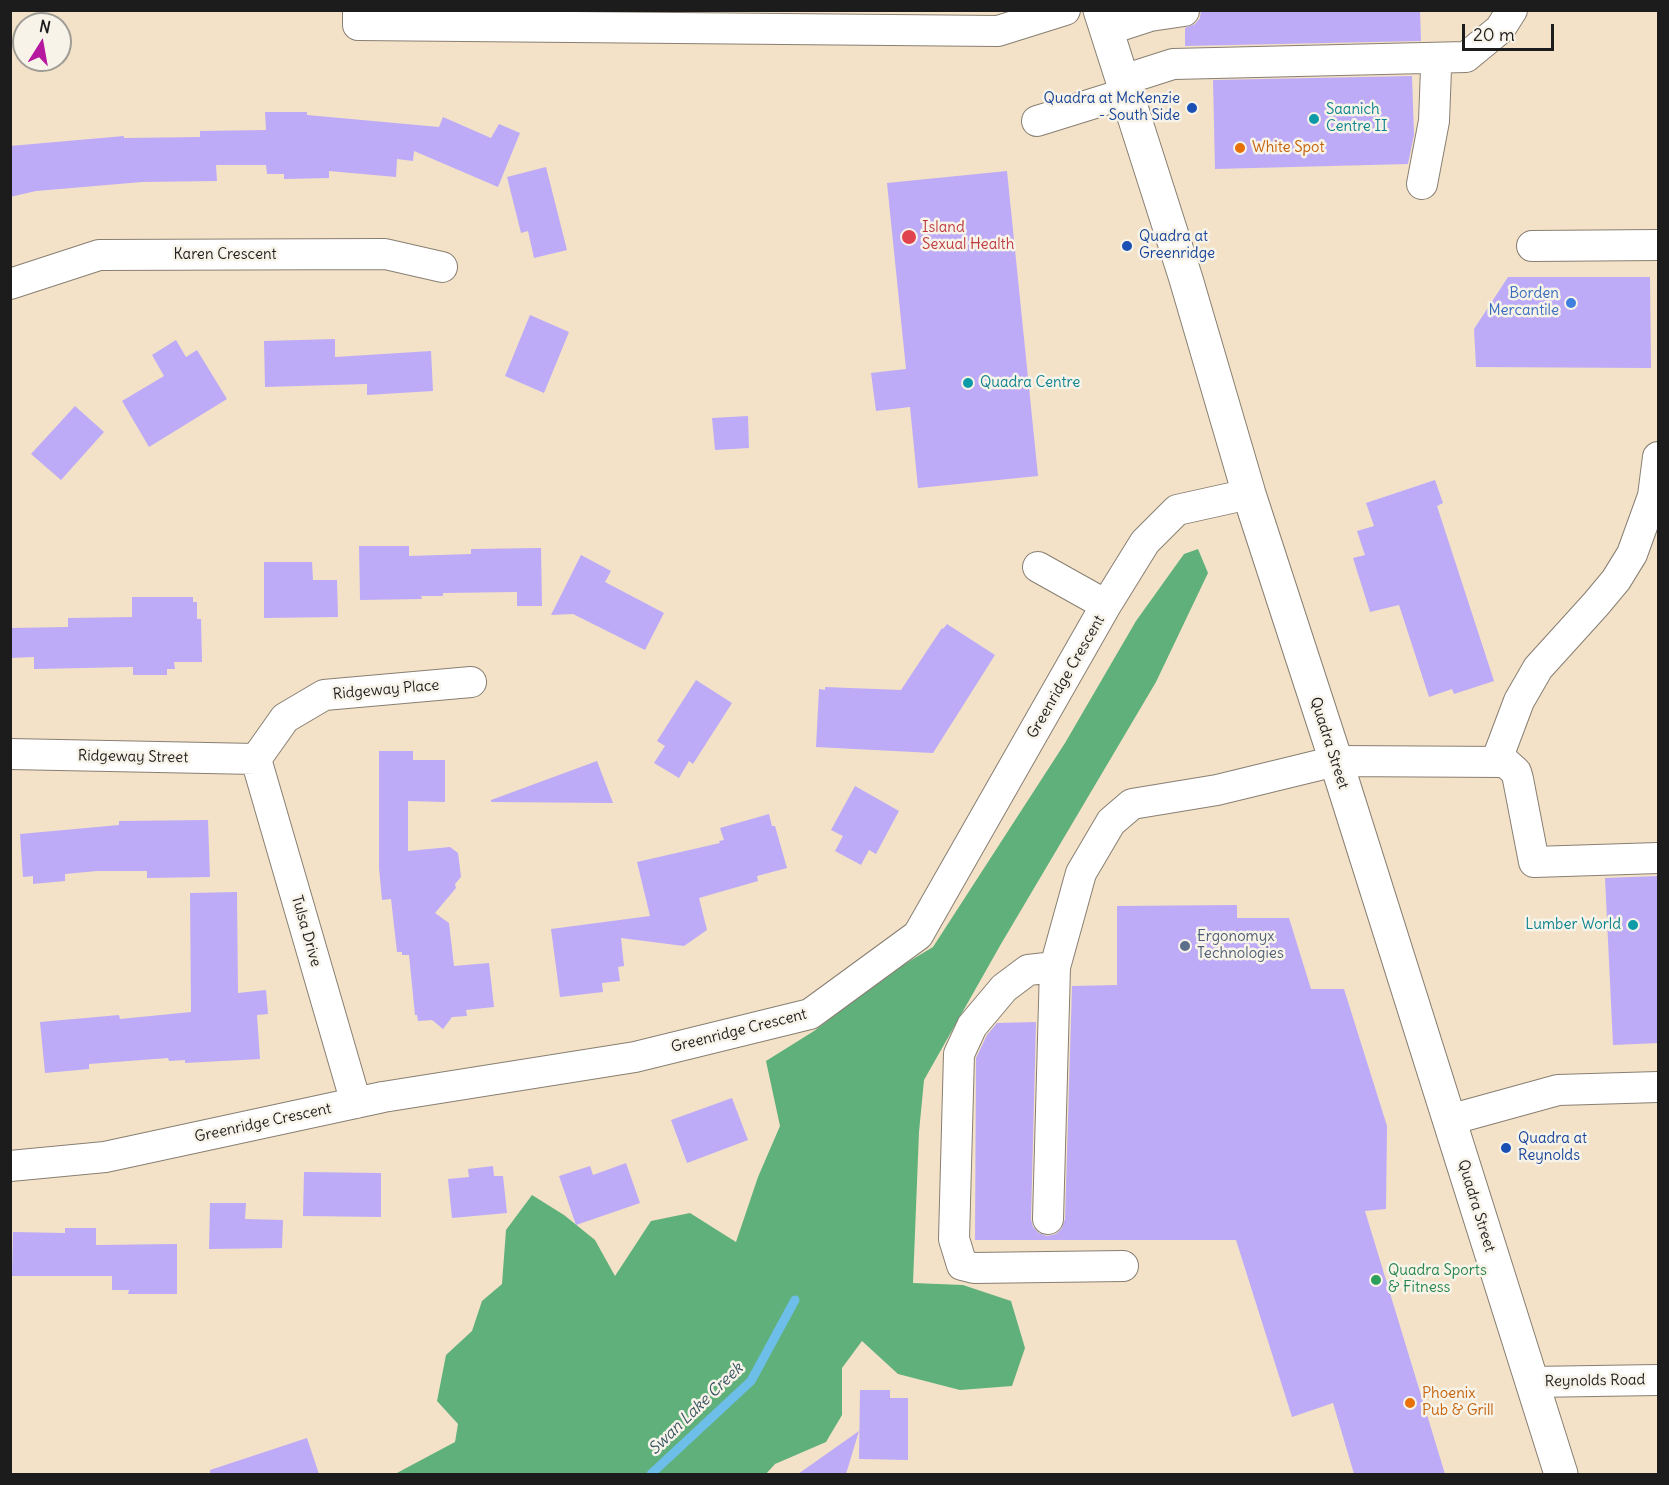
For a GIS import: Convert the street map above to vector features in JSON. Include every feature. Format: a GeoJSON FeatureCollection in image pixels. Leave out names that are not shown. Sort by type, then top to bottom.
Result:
{"type":"FeatureCollection","features":[{"type":"Feature","properties":{"kind":"main road","name":"Quadra Street"},"geometry":{"type":"LineString","coordinates":[[1103,20],[1186,279],[1248,494],[1336,761],[1561,1474]]}},
{"type":"Feature","properties":{"kind":"street"},"geometry":{"type":"LineString","coordinates":[[358,10],[358,25],[560,19],[998,31],[1065,10]]}},
{"type":"Feature","properties":{"kind":"street"},"geometry":{"type":"LineString","coordinates":[[1037,121],[1173,64],[1466,57],[1500,29],[1512,10]]}},
{"type":"Feature","properties":{"kind":"street"},"geometry":{"type":"LineString","coordinates":[[1103,20],[1184,11]]}},
{"type":"Feature","properties":{"kind":"street"},"geometry":{"type":"LineString","coordinates":[[1422,184],[1434,120],[1436,69]]}},
{"type":"Feature","properties":{"kind":"street"},"geometry":{"type":"LineString","coordinates":[[1532,246],[1659,245]]}},
{"type":"Feature","properties":{"kind":"street","name":"Karen Crescent"},"geometry":{"type":"LineString","coordinates":[[10,284],[99,255],[385,254],[442,267]]}},
{"type":"Feature","properties":{"kind":"street"},"geometry":{"type":"LineString","coordinates":[[1497,762],[1519,701],[1538,668],[1603,596],[1632,554],[1653,496],[1659,457]]}},
{"type":"Feature","properties":{"kind":"street","name":"Greenridge Crescent"},"geometry":{"type":"LineString","coordinates":[[10,1166],[105,1157],[383,1097],[635,1057],[810,1014],[918,935],[1145,542],[1177,510],[1248,494]]}},
{"type":"Feature","properties":{"kind":"street"},"geometry":{"type":"LineString","coordinates":[[1038,567],[1107,605]]}},
{"type":"Feature","properties":{"kind":"street","name":"Ridgeway Place"},"geometry":{"type":"LineString","coordinates":[[256,759],[285,718],[324,695],[471,682]]}},
{"type":"Feature","properties":{"kind":"street","name":"Ridgeway Street"},"geometry":{"type":"LineString","coordinates":[[10,754],[256,759]]}},
{"type":"Feature","properties":{"kind":"street","name":"Tulsa Drive"},"geometry":{"type":"LineString","coordinates":[[256,759],[356,1103]]}},
{"type":"Feature","properties":{"kind":"street"},"geometry":{"type":"LineString","coordinates":[[1048,1219],[1055,967],[1081,873],[1111,822],[1132,804],[1217,790],[1336,761],[1505,762],[1516,772],[1534,862],[1659,858]]}},
{"type":"Feature","properties":{"kind":"street"},"geometry":{"type":"LineString","coordinates":[[1055,967],[1028,969],[1004,988],[972,1026],[959,1054],[954,1239],[962,1265],[974,1268],[1123,1266]]}},
{"type":"Feature","properties":{"kind":"street"},"geometry":{"type":"LineString","coordinates":[[1449,1120],[1558,1090],[1659,1087]]}},
{"type":"Feature","properties":{"kind":"street","name":"Reynolds Road"},"geometry":{"type":"LineString","coordinates":[[1532,1382],[1659,1380]]}},
{"type":"Feature","properties":{"kind":"green space"},"geometry":{"type":"Polygon","coordinates":[[[912,10],[912,12],[761,11],[912,10]]]}},
{"type":"Feature","properties":{"kind":"green space"},"geometry":{"type":"Polygon","coordinates":[[[1198,549],[1208,573],[1156,682],[1001,944],[924,1080],[919,1132],[913,1283],[963,1285],[1011,1301],[1025,1348],[1012,1386],[960,1390],[898,1374],[862,1341],[842,1368],[842,1415],[826,1442],[775,1464],[766,1474],[395,1474],[455,1442],[458,1424],[437,1401],[446,1355],[472,1331],[482,1301],[502,1284],[506,1230],[532,1195],[564,1215],[595,1240],[615,1276],[651,1221],[690,1213],[736,1242],[758,1177],[780,1126],[766,1061],[814,1031],[893,971],[933,947],[1065,743],[1136,621],[1184,554],[1198,549]]]}},
{"type":"Feature","properties":{"kind":"building"},"geometry":{"type":"Polygon","coordinates":[[[1201,10],[1420,10],[1421,41],[1185,46],[1185,28],[1195,24],[1200,18],[1201,10]]]}},
{"type":"Feature","properties":{"kind":"building","name":"Saanich Centre II"},"geometry":{"type":"Polygon","coordinates":[[[1412,76],[1414,135],[1408,164],[1215,169],[1213,80],[1412,76]]]}},
{"type":"Feature","properties":{"kind":"building"},"geometry":{"type":"Polygon","coordinates":[[[265,112],[307,112],[307,115],[439,127],[443,117],[491,138],[499,124],[520,133],[498,187],[414,151],[413,161],[397,159],[396,177],[329,171],[329,178],[284,179],[284,174],[267,174],[266,165],[216,165],[217,181],[142,182],[36,191],[10,197],[10,146],[124,136],[124,138],[200,137],[200,131],[266,130],[265,112]]]}},
{"type":"Feature","properties":{"kind":"building"},"geometry":{"type":"Polygon","coordinates":[[[546,167],[567,250],[534,258],[528,231],[521,233],[507,177],[546,167]]]}},
{"type":"Feature","properties":{"kind":"building","name":"Quadra Centre"},"geometry":{"type":"Polygon","coordinates":[[[1007,171],[1038,476],[918,488],[910,407],[876,411],[871,373],[906,369],[887,183],[1007,171]]]}},
{"type":"Feature","properties":{"kind":"building","name":"Borden Mercantile"},"geometry":{"type":"Polygon","coordinates":[[[1508,277],[1650,277],[1651,368],[1476,367],[1474,329],[1508,277]]]}},
{"type":"Feature","properties":{"kind":"building"},"geometry":{"type":"Polygon","coordinates":[[[530,315],[569,332],[544,393],[505,376],[530,315]]]}},
{"type":"Feature","properties":{"kind":"building"},"geometry":{"type":"Polygon","coordinates":[[[335,339],[335,357],[431,351],[433,391],[367,395],[367,384],[265,387],[264,341],[335,339]]]}},
{"type":"Feature","properties":{"kind":"building"},"geometry":{"type":"Polygon","coordinates":[[[176,340],[186,357],[197,350],[227,399],[149,447],[122,401],[164,376],[152,355],[176,340]]]}},
{"type":"Feature","properties":{"kind":"building"},"geometry":{"type":"Polygon","coordinates":[[[75,406],[104,432],[61,480],[31,454],[75,406]]]}},
{"type":"Feature","properties":{"kind":"building"},"geometry":{"type":"Polygon","coordinates":[[[748,416],[749,448],[715,450],[712,418],[748,416]]]}},
{"type":"Feature","properties":{"kind":"building"},"geometry":{"type":"Polygon","coordinates":[[[1435,480],[1443,503],[1437,506],[1494,681],[1454,694],[1452,689],[1429,697],[1399,605],[1370,612],[1353,558],[1365,555],[1357,531],[1374,526],[1366,503],[1435,480]]]}},
{"type":"Feature","properties":{"kind":"building"},"geometry":{"type":"Polygon","coordinates":[[[359,546],[409,546],[409,556],[471,554],[471,549],[541,548],[542,606],[517,606],[517,592],[443,593],[443,596],[421,596],[422,599],[360,600],[359,546]]]}},
{"type":"Feature","properties":{"kind":"building"},"geometry":{"type":"Polygon","coordinates":[[[581,555],[611,571],[605,582],[664,613],[645,650],[573,614],[551,615],[581,555]]]}},
{"type":"Feature","properties":{"kind":"building"},"geometry":{"type":"Polygon","coordinates":[[[264,562],[312,562],[313,580],[337,580],[338,617],[264,618],[264,562]]]}},
{"type":"Feature","properties":{"kind":"building"},"geometry":{"type":"Polygon","coordinates":[[[132,597],[193,597],[193,602],[197,602],[197,619],[201,619],[202,662],[174,662],[175,669],[167,669],[167,675],[133,675],[133,667],[34,669],[34,657],[10,658],[10,628],[68,627],[68,618],[132,617],[132,597]]]}},
{"type":"Feature","properties":{"kind":"building"},"geometry":{"type":"Polygon","coordinates":[[[947,624],[995,655],[933,753],[816,747],[819,689],[825,690],[825,687],[901,690],[942,628],[947,624]]]}},
{"type":"Feature","properties":{"kind":"building"},"geometry":{"type":"Polygon","coordinates":[[[696,680],[732,703],[693,764],[689,761],[679,778],[654,763],[665,746],[657,741],[696,680]]]}},
{"type":"Feature","properties":{"kind":"building"},"geometry":{"type":"Polygon","coordinates":[[[379,751],[413,751],[413,760],[445,760],[445,802],[408,801],[408,851],[450,847],[458,853],[461,877],[455,884],[456,888],[435,913],[449,923],[454,966],[489,963],[494,1007],[466,1010],[467,1016],[452,1017],[443,1029],[432,1020],[418,1021],[415,1015],[409,955],[397,952],[391,899],[382,900],[379,868],[379,751]]]}},
{"type":"Feature","properties":{"kind":"building"},"geometry":{"type":"Polygon","coordinates":[[[597,761],[613,803],[491,802],[491,800],[597,761]]]}},
{"type":"Feature","properties":{"kind":"building"},"geometry":{"type":"Polygon","coordinates":[[[855,786],[899,811],[876,854],[869,850],[861,865],[835,851],[843,836],[831,830],[855,786]]]}},
{"type":"Feature","properties":{"kind":"building"},"geometry":{"type":"Polygon","coordinates":[[[769,814],[772,826],[775,826],[787,868],[757,876],[758,881],[699,898],[707,930],[684,946],[621,938],[624,966],[618,967],[620,981],[602,983],[603,992],[560,997],[551,929],[650,916],[637,862],[720,843],[719,841],[724,840],[720,828],[769,814]]]}},
{"type":"Feature","properties":{"kind":"building"},"geometry":{"type":"Polygon","coordinates":[[[208,820],[210,877],[147,878],[147,871],[97,871],[65,874],[65,881],[33,884],[33,876],[23,877],[20,834],[119,825],[119,821],[208,820]]]}},
{"type":"Feature","properties":{"kind":"building","name":"Lumber World"},"geometry":{"type":"Polygon","coordinates":[[[1659,876],[1659,1043],[1613,1045],[1605,878],[1659,876]]]}},
{"type":"Feature","properties":{"kind":"building"},"geometry":{"type":"Polygon","coordinates":[[[237,892],[238,993],[266,990],[268,1014],[257,1015],[260,1059],[185,1063],[185,1060],[169,1061],[168,1058],[89,1064],[89,1069],[45,1073],[40,1022],[119,1015],[120,1019],[191,1012],[190,893],[237,892]]]}},
{"type":"Feature","properties":{"kind":"building"},"geometry":{"type":"Polygon","coordinates":[[[1237,905],[1237,918],[1289,918],[1311,989],[1344,989],[1387,1126],[1386,1209],[1365,1211],[1445,1474],[1354,1474],[1333,1403],[1292,1417],[1236,1240],[975,1240],[976,1058],[987,1035],[997,1023],[1036,1022],[1031,1219],[1033,1227],[1039,1233],[1047,1236],[1056,1234],[1062,1228],[1065,1219],[1072,986],[1117,985],[1117,906],[1237,905]]]}},
{"type":"Feature","properties":{"kind":"building"},"geometry":{"type":"Polygon","coordinates":[[[732,1098],[748,1140],[687,1163],[671,1120],[732,1098]]]}},
{"type":"Feature","properties":{"kind":"building"},"geometry":{"type":"Polygon","coordinates":[[[626,1163],[640,1203],[576,1225],[559,1176],[590,1166],[593,1175],[626,1163]]]}},
{"type":"Feature","properties":{"kind":"building"},"geometry":{"type":"Polygon","coordinates":[[[493,1166],[494,1176],[503,1176],[507,1213],[452,1218],[448,1179],[469,1177],[468,1169],[493,1166]]]}},
{"type":"Feature","properties":{"kind":"building"},"geometry":{"type":"Polygon","coordinates":[[[304,1172],[381,1173],[381,1217],[303,1216],[304,1172]]]}},
{"type":"Feature","properties":{"kind":"building"},"geometry":{"type":"Polygon","coordinates":[[[210,1203],[246,1203],[245,1219],[283,1220],[282,1248],[209,1249],[210,1203]]]}},
{"type":"Feature","properties":{"kind":"building"},"geometry":{"type":"Polygon","coordinates":[[[65,1228],[96,1228],[96,1245],[177,1244],[177,1294],[128,1294],[129,1290],[112,1290],[112,1276],[12,1276],[13,1232],[65,1233],[65,1228]]]}},
{"type":"Feature","properties":{"kind":"building"},"geometry":{"type":"Polygon","coordinates":[[[860,1390],[890,1390],[890,1398],[908,1398],[908,1460],[859,1459],[860,1390]]]}},
{"type":"Feature","properties":{"kind":"building"},"geometry":{"type":"Polygon","coordinates":[[[859,1431],[846,1474],[798,1474],[859,1431]]]}},
{"type":"Feature","properties":{"kind":"building"},"geometry":{"type":"Polygon","coordinates":[[[307,1438],[319,1474],[210,1474],[210,1470],[307,1438]]]}},
{"type":"Feature","properties":{"kind":"waterway","name":"Swan Lake Creek"},"geometry":{"type":"LineString","coordinates":[[651,1474],[751,1381],[795,1300]]}},
{"type":"Feature","properties":{"kind":"place","name":"Quadra at McKenzie - South Side"},"geometry":{"type":"Point","coordinates":[1192,108]}},
{"type":"Feature","properties":{"kind":"place","name":"Saanich Centre II"},"geometry":{"type":"Point","coordinates":[1314,119]}},
{"type":"Feature","properties":{"kind":"place","name":"White Spot"},"geometry":{"type":"Point","coordinates":[1240,148]}},
{"type":"Feature","properties":{"kind":"place","name":"Island Sexual Health"},"geometry":{"type":"Point","coordinates":[909,237]}},
{"type":"Feature","properties":{"kind":"place","name":"Quadra at Greenridge"},"geometry":{"type":"Point","coordinates":[1127,246]}},
{"type":"Feature","properties":{"kind":"place","name":"Borden Mercantile"},"geometry":{"type":"Point","coordinates":[1571,303]}},
{"type":"Feature","properties":{"kind":"place","name":"Quadra Centre"},"geometry":{"type":"Point","coordinates":[968,383]}},
{"type":"Feature","properties":{"kind":"place","name":"Lumber World"},"geometry":{"type":"Point","coordinates":[1633,925]}},
{"type":"Feature","properties":{"kind":"place","name":"Ergonomyx Technologies"},"geometry":{"type":"Point","coordinates":[1185,946]}},
{"type":"Feature","properties":{"kind":"place","name":"Quadra at Reynolds"},"geometry":{"type":"Point","coordinates":[1506,1148]}},
{"type":"Feature","properties":{"kind":"place","name":"Quadra Sports & Fitness"},"geometry":{"type":"Point","coordinates":[1376,1280]}},
{"type":"Feature","properties":{"kind":"place","name":"Phoenix Pub & Grill"},"geometry":{"type":"Point","coordinates":[1410,1403]}}]}
